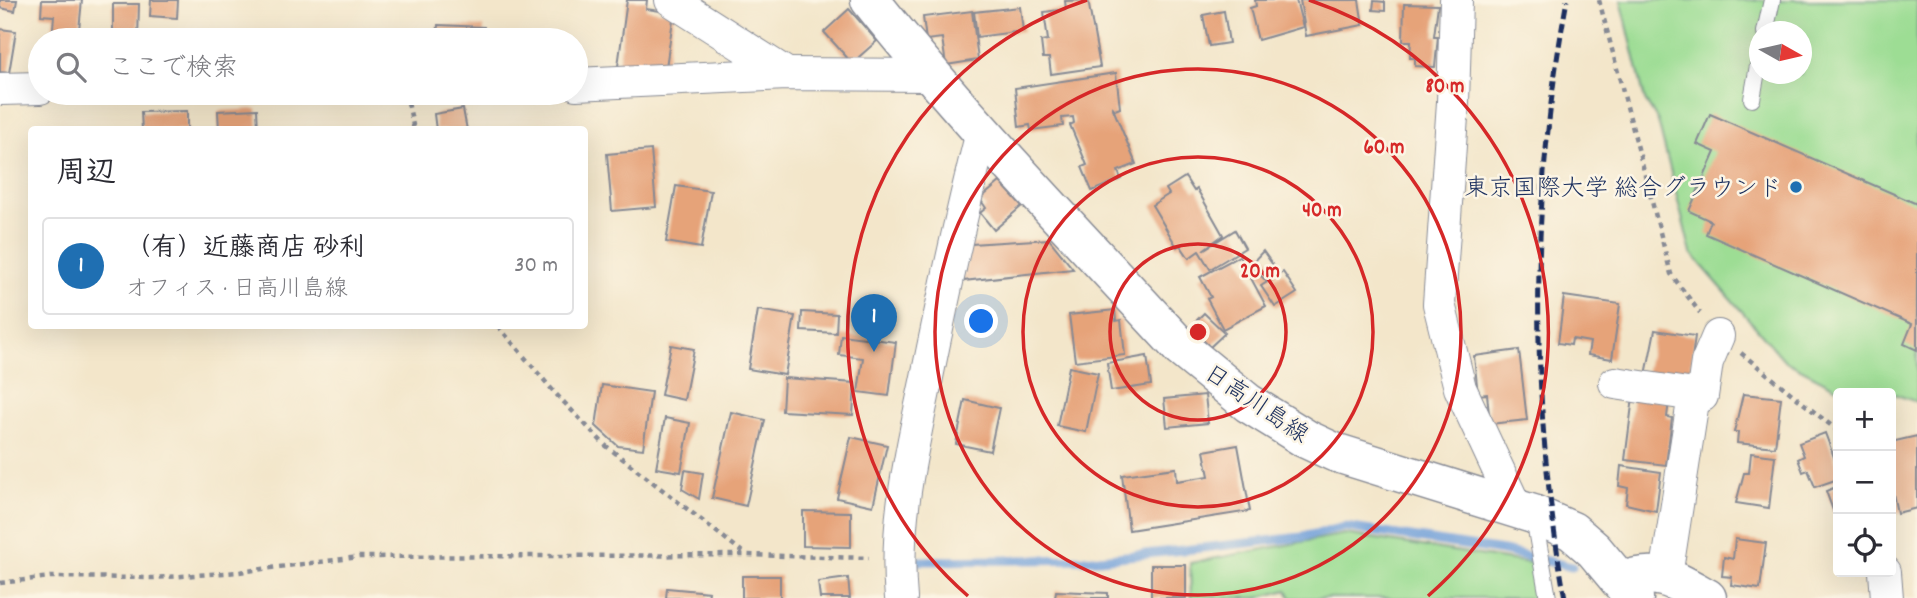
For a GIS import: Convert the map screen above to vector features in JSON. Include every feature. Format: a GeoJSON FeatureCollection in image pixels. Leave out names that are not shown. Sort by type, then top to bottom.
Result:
{"type":"FeatureCollection","features":[{"type":"Feature","properties":{"kind":"main road","name":"日高川島線"},"geometry":{"type":"LineString","coordinates":[[870,0],[930,75],[1182,349],[1248,403],[1306,439],[1334,452],[1525,511],[1572,531],[1628,590]]}},
{"type":"Feature","properties":{"kind":"main road"},"geometry":{"type":"LineString","coordinates":[[1628,590],[1643,574],[1666,576],[1707,598]]}},
{"type":"Feature","properties":{"kind":"street"},"geometry":{"type":"LineString","coordinates":[[671,0],[787,74]]}},
{"type":"Feature","properties":{"kind":"street"},"geometry":{"type":"LineString","coordinates":[[1455,0],[1453,102],[1439,304],[1460,388],[1525,511]]}},
{"type":"Feature","properties":{"kind":"street"},"geometry":{"type":"LineString","coordinates":[[588,83],[787,74],[930,75]]}},
{"type":"Feature","properties":{"kind":"street"},"geometry":{"type":"LineString","coordinates":[[0,89],[28,88]]}},
{"type":"Feature","properties":{"kind":"street"},"geometry":{"type":"LineString","coordinates":[[901,598],[898,559],[908,469],[951,259],[982,132]]}},
{"type":"Feature","properties":{"kind":"street"},"geometry":{"type":"LineString","coordinates":[[1615,383],[1702,396],[1707,362],[1718,336]]}},
{"type":"Feature","properties":{"kind":"street"},"geometry":{"type":"LineString","coordinates":[[1666,576],[1694,395]]}},
{"type":"Feature","properties":{"kind":"street"},"geometry":{"type":"LineString","coordinates":[[1885,577],[1886,598]]}},
{"type":"Feature","properties":{"kind":"lane"},"geometry":{"type":"LineString","coordinates":[[1767,21],[1772,0]]}},
{"type":"Feature","properties":{"kind":"lane"},"geometry":{"type":"LineString","coordinates":[[1752,99],[1755,84]]}},
{"type":"Feature","properties":{"kind":"lane"},"geometry":{"type":"LineString","coordinates":[[1525,511],[1548,598]]}},
{"type":"Feature","properties":{"kind":"path"},"geometry":{"type":"LineString","coordinates":[[1599,0],[1671,274],[1718,336],[1833,427]]}},
{"type":"Feature","properties":{"kind":"path"},"geometry":{"type":"LineString","coordinates":[[409,105],[413,126]]}},
{"type":"Feature","properties":{"kind":"path"},"geometry":{"type":"LineString","coordinates":[[501,329],[555,393],[605,445],[746,555]]}},
{"type":"Feature","properties":{"kind":"path"},"geometry":{"type":"LineString","coordinates":[[0,583],[50,577],[153,578],[359,557],[746,555],[898,559]]}},
{"type":"Feature","properties":{"kind":"green space","name":"東京国際大学 総合グラウンド"},"geometry":{"type":"Polygon","coordinates":[[[1621,0],[1917,0],[1917,402],[1896,395],[1896,388],[1837,388],[1785,361],[1691,253],[1658,121],[1645,100],[1621,0]]]}},
{"type":"Feature","properties":{"kind":"green space"},"geometry":{"type":"Polygon","coordinates":[[[1345,534],[1536,564],[1542,598],[1291,598],[1287,590],[1257,598],[1191,598],[1190,563],[1345,534]]]}},
{"type":"Feature","properties":{"kind":"building"},"geometry":{"type":"Polygon","coordinates":[[[0,0],[17,0],[15,11],[0,8],[0,0]]]}},
{"type":"Feature","properties":{"kind":"building"},"geometry":{"type":"Polygon","coordinates":[[[42,0],[82,0],[79,28],[53,28],[54,16],[41,15],[42,0]]]}},
{"type":"Feature","properties":{"kind":"building"},"geometry":{"type":"Polygon","coordinates":[[[151,0],[178,0],[177,18],[150,16],[151,0]]]}},
{"type":"Feature","properties":{"kind":"building"},"geometry":{"type":"Polygon","coordinates":[[[627,0],[647,0],[646,9],[674,13],[665,74],[618,66],[627,0]]]}},
{"type":"Feature","properties":{"kind":"building"},"geometry":{"type":"Polygon","coordinates":[[[1088,0],[1100,67],[1051,74],[1049,58],[1043,58],[1041,41],[1048,40],[1044,12],[1066,9],[1065,1],[1088,0]]]}},
{"type":"Feature","properties":{"kind":"building"},"geometry":{"type":"Polygon","coordinates":[[[1255,0],[1296,0],[1303,27],[1258,40],[1250,8],[1256,6],[1255,0]]]}},
{"type":"Feature","properties":{"kind":"building"},"geometry":{"type":"Polygon","coordinates":[[[1300,0],[1359,0],[1363,25],[1306,36],[1300,0]]]}},
{"type":"Feature","properties":{"kind":"building"},"geometry":{"type":"Polygon","coordinates":[[[1374,1],[1385,2],[1385,11],[1373,10],[1374,1]]]}},
{"type":"Feature","properties":{"kind":"building"},"geometry":{"type":"Polygon","coordinates":[[[113,4],[139,4],[138,28],[113,28],[113,4]]]}},
{"type":"Feature","properties":{"kind":"building"},"geometry":{"type":"Polygon","coordinates":[[[1404,4],[1438,5],[1434,36],[1438,36],[1435,67],[1415,66],[1415,58],[1410,58],[1411,41],[1403,41],[1404,4]]]}},
{"type":"Feature","properties":{"kind":"building"},"geometry":{"type":"Polygon","coordinates":[[[1020,7],[1023,31],[977,37],[974,12],[1020,7]]]}},
{"type":"Feature","properties":{"kind":"building"},"geometry":{"type":"Polygon","coordinates":[[[849,9],[877,41],[852,63],[824,32],[849,9]]]}},
{"type":"Feature","properties":{"kind":"building"},"geometry":{"type":"Polygon","coordinates":[[[972,11],[978,60],[946,65],[942,38],[926,40],[923,17],[972,11]]]}},
{"type":"Feature","properties":{"kind":"building"},"geometry":{"type":"Polygon","coordinates":[[[1224,11],[1229,43],[1209,46],[1203,15],[1224,11]]]}},
{"type":"Feature","properties":{"kind":"building"},"geometry":{"type":"Polygon","coordinates":[[[438,25],[484,27],[484,28],[438,28],[438,25]]]}},
{"type":"Feature","properties":{"kind":"building"},"geometry":{"type":"Polygon","coordinates":[[[0,29],[16,31],[9,73],[0,72],[0,29]]]}},
{"type":"Feature","properties":{"kind":"building"},"geometry":{"type":"Polygon","coordinates":[[[1116,73],[1120,108],[1115,110],[1112,106],[1136,164],[1118,171],[1121,179],[1092,191],[1082,167],[1087,165],[1070,125],[1074,123],[1073,117],[1062,118],[1063,126],[1031,130],[1030,125],[1019,127],[1015,88],[1116,73]]]}},
{"type":"Feature","properties":{"kind":"building"},"geometry":{"type":"Polygon","coordinates":[[[257,109],[258,126],[219,126],[218,111],[257,109]]]}},
{"type":"Feature","properties":{"kind":"building"},"geometry":{"type":"Polygon","coordinates":[[[463,109],[466,126],[436,126],[434,114],[463,109]]]}},
{"type":"Feature","properties":{"kind":"building"},"geometry":{"type":"Polygon","coordinates":[[[187,111],[187,126],[142,126],[141,112],[187,111]]]}},
{"type":"Feature","properties":{"kind":"building"},"geometry":{"type":"Polygon","coordinates":[[[1710,114],[1917,204],[1917,350],[1904,344],[1912,324],[1706,234],[1711,221],[1689,211],[1715,152],[1697,144],[1710,114]]]}},
{"type":"Feature","properties":{"kind":"building"},"geometry":{"type":"Polygon","coordinates":[[[651,150],[656,207],[612,211],[607,154],[651,150]]]}},
{"type":"Feature","properties":{"kind":"building"},"geometry":{"type":"Polygon","coordinates":[[[1185,177],[1194,191],[1197,189],[1223,235],[1203,250],[1235,230],[1245,248],[1210,269],[1199,251],[1189,258],[1180,245],[1177,247],[1152,205],[1169,194],[1166,189],[1185,177]]]}},
{"type":"Feature","properties":{"kind":"building"},"geometry":{"type":"Polygon","coordinates":[[[1000,182],[1022,206],[994,230],[980,213],[986,208],[980,199],[1000,182]]]}},
{"type":"Feature","properties":{"kind":"building"},"geometry":{"type":"Polygon","coordinates":[[[676,186],[711,191],[701,248],[666,242],[676,186]]]}},
{"type":"Feature","properties":{"kind":"building"},"geometry":{"type":"Polygon","coordinates":[[[1049,239],[1073,269],[963,281],[971,244],[1049,239]]]}},
{"type":"Feature","properties":{"kind":"building"},"geometry":{"type":"Polygon","coordinates":[[[1263,251],[1278,272],[1266,281],[1250,265],[1263,251]]]}},
{"type":"Feature","properties":{"kind":"building"},"geometry":{"type":"Polygon","coordinates":[[[1239,256],[1266,306],[1223,329],[1207,299],[1211,297],[1200,277],[1239,256]]]}},
{"type":"Feature","properties":{"kind":"building"},"geometry":{"type":"Polygon","coordinates":[[[1283,272],[1297,293],[1275,307],[1261,286],[1283,272]]]}},
{"type":"Feature","properties":{"kind":"building"},"geometry":{"type":"Polygon","coordinates":[[[1564,296],[1620,304],[1612,359],[1588,355],[1590,342],[1572,339],[1571,345],[1558,343],[1564,296]]]}},
{"type":"Feature","properties":{"kind":"building"},"geometry":{"type":"Polygon","coordinates":[[[758,310],[795,316],[785,375],[748,369],[758,310]]]}},
{"type":"Feature","properties":{"kind":"building"},"geometry":{"type":"Polygon","coordinates":[[[1115,310],[1116,321],[1121,320],[1125,355],[1075,361],[1069,315],[1115,310]]]}},
{"type":"Feature","properties":{"kind":"building"},"geometry":{"type":"Polygon","coordinates":[[[802,312],[837,314],[836,333],[801,331],[802,312]]]}},
{"type":"Feature","properties":{"kind":"building"},"geometry":{"type":"Polygon","coordinates":[[[1204,313],[1225,333],[1210,347],[1190,327],[1204,313]]]}},
{"type":"Feature","properties":{"kind":"building"},"geometry":{"type":"Polygon","coordinates":[[[1655,330],[1695,336],[1689,381],[1646,375],[1655,330]]]}},
{"type":"Feature","properties":{"kind":"building"},"geometry":{"type":"Polygon","coordinates":[[[841,335],[896,342],[889,396],[858,392],[863,358],[839,355],[841,335]]]}},
{"type":"Feature","properties":{"kind":"building"},"geometry":{"type":"Polygon","coordinates":[[[671,345],[694,349],[684,400],[661,395],[671,345]]]}},
{"type":"Feature","properties":{"kind":"building"},"geometry":{"type":"Polygon","coordinates":[[[1519,350],[1527,420],[1490,424],[1487,394],[1478,395],[1474,356],[1519,350]]]}},
{"type":"Feature","properties":{"kind":"building"},"geometry":{"type":"Polygon","coordinates":[[[1147,356],[1151,385],[1111,391],[1107,363],[1147,356]]]}},
{"type":"Feature","properties":{"kind":"building"},"geometry":{"type":"Polygon","coordinates":[[[1069,367],[1098,373],[1086,432],[1057,426],[1069,367]]]}},
{"type":"Feature","properties":{"kind":"building"},"geometry":{"type":"Polygon","coordinates":[[[784,378],[855,383],[853,415],[782,411],[784,378]]]}},
{"type":"Feature","properties":{"kind":"building"},"geometry":{"type":"Polygon","coordinates":[[[602,385],[651,392],[643,449],[618,446],[596,426],[602,385]]]}},
{"type":"Feature","properties":{"kind":"building"},"geometry":{"type":"Polygon","coordinates":[[[1743,394],[1781,398],[1775,447],[1737,443],[1738,432],[1734,432],[1743,394]]]}},
{"type":"Feature","properties":{"kind":"building"},"geometry":{"type":"Polygon","coordinates":[[[1205,395],[1208,423],[1167,427],[1164,399],[1205,395]]]}},
{"type":"Feature","properties":{"kind":"building"},"geometry":{"type":"Polygon","coordinates":[[[1633,397],[1669,401],[1667,417],[1672,418],[1666,465],[1625,460],[1633,397]]]}},
{"type":"Feature","properties":{"kind":"building"},"geometry":{"type":"Polygon","coordinates":[[[965,400],[999,408],[990,451],[956,444],[965,400]]]}},
{"type":"Feature","properties":{"kind":"building"},"geometry":{"type":"Polygon","coordinates":[[[731,412],[765,420],[746,506],[712,498],[731,412]]]}},
{"type":"Feature","properties":{"kind":"building"},"geometry":{"type":"Polygon","coordinates":[[[665,418],[690,423],[681,472],[656,468],[665,418]]]}},
{"type":"Feature","properties":{"kind":"building"},"geometry":{"type":"Polygon","coordinates":[[[1825,433],[1833,455],[1833,481],[1815,487],[1808,470],[1803,472],[1798,459],[1804,456],[1799,443],[1825,433]]]}},
{"type":"Feature","properties":{"kind":"building"},"geometry":{"type":"Polygon","coordinates":[[[1917,436],[1917,508],[1897,513],[1896,508],[1896,441],[1917,436]]]}},
{"type":"Feature","properties":{"kind":"building"},"geometry":{"type":"Polygon","coordinates":[[[851,437],[887,445],[873,506],[837,498],[851,437]]]}},
{"type":"Feature","properties":{"kind":"building"},"geometry":{"type":"Polygon","coordinates":[[[1238,445],[1250,511],[1129,530],[1122,475],[1176,468],[1177,481],[1209,476],[1204,451],[1238,445]]]}},
{"type":"Feature","properties":{"kind":"building"},"geometry":{"type":"Polygon","coordinates":[[[1751,453],[1775,456],[1769,508],[1736,503],[1744,473],[1749,473],[1751,453]]]}},
{"type":"Feature","properties":{"kind":"building"},"geometry":{"type":"Polygon","coordinates":[[[1621,466],[1661,472],[1656,511],[1626,504],[1628,488],[1619,486],[1621,466]]]}},
{"type":"Feature","properties":{"kind":"building"},"geometry":{"type":"Polygon","coordinates":[[[685,470],[703,473],[699,499],[682,489],[685,470]]]}},
{"type":"Feature","properties":{"kind":"building"},"geometry":{"type":"Polygon","coordinates":[[[1833,488],[1833,510],[1826,491],[1833,488]]]}},
{"type":"Feature","properties":{"kind":"building"},"geometry":{"type":"Polygon","coordinates":[[[803,511],[851,512],[851,547],[803,546],[803,511]]]}},
{"type":"Feature","properties":{"kind":"building"},"geometry":{"type":"Polygon","coordinates":[[[1735,539],[1766,543],[1760,589],[1731,585],[1732,577],[1722,576],[1724,557],[1733,559],[1735,539]]]}},
{"type":"Feature","properties":{"kind":"building"},"geometry":{"type":"Polygon","coordinates":[[[1151,565],[1186,565],[1186,598],[1151,598],[1151,565]]]}},
{"type":"Feature","properties":{"kind":"building"},"geometry":{"type":"Polygon","coordinates":[[[742,576],[780,576],[780,598],[742,598],[742,576]]]}},
{"type":"Feature","properties":{"kind":"building"},"geometry":{"type":"Polygon","coordinates":[[[848,578],[850,598],[820,598],[818,582],[848,578]]]}},
{"type":"Feature","properties":{"kind":"building"},"geometry":{"type":"Polygon","coordinates":[[[667,588],[709,592],[708,598],[666,598],[667,588]]]}},
{"type":"Feature","properties":{"kind":"building"},"geometry":{"type":"Polygon","coordinates":[[[1056,591],[1108,593],[1108,598],[1055,598],[1056,591]]]}},
{"type":"Feature","properties":{"kind":"waterway"},"geometry":{"type":"LineString","coordinates":[[918,561],[1099,559],[1302,537],[1345,527],[1503,551],[1572,567]]}},
{"type":"Feature","properties":{"kind":"railway"},"geometry":{"type":"LineString","coordinates":[[1565,598],[1545,449],[1539,299],[1546,149],[1567,0]]}},
{"type":"Feature","properties":{"kind":"place","name":"東京国際大学 総合グラウンド"},"geometry":{"type":"Point","coordinates":[1796,187]}},
{"type":"Feature","properties":{"kind":"place","name":"（有）近藤商店 砂利"},"geometry":{"type":"Point","coordinates":[874,352]}}]}
